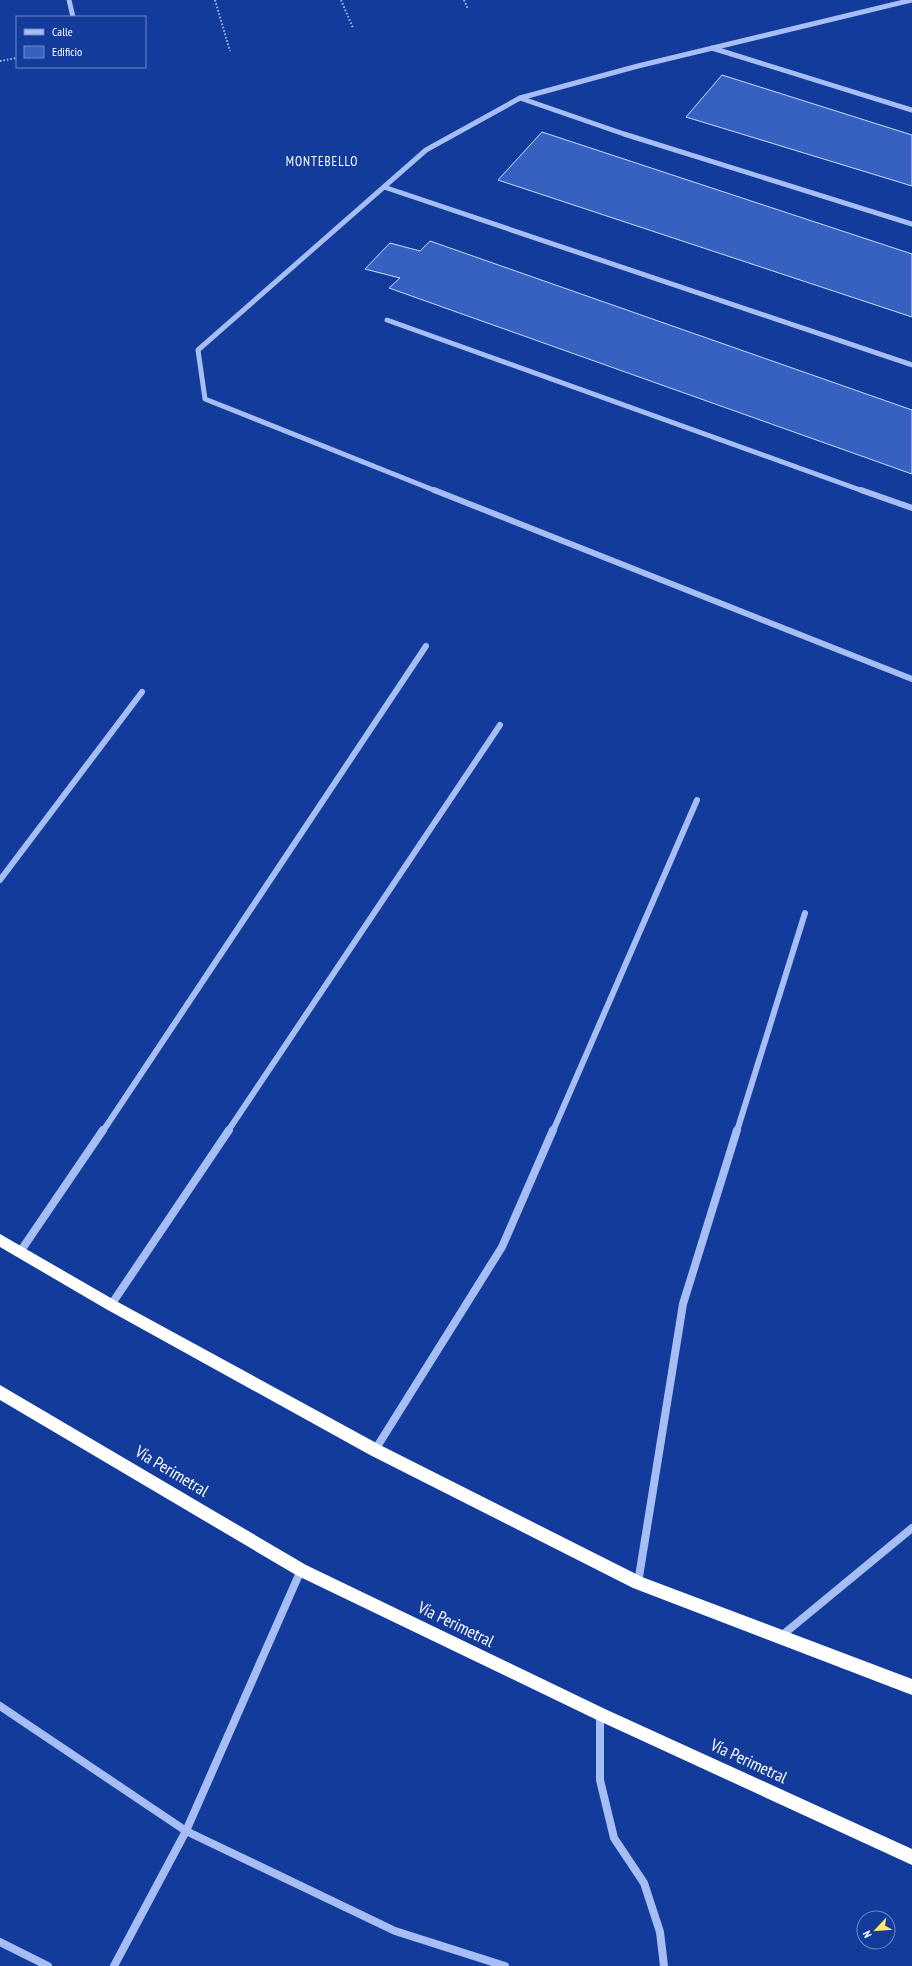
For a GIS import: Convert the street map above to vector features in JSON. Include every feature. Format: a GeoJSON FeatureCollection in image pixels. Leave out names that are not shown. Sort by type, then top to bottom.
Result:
{"type":"FeatureCollection","features":[{"type":"Feature","properties":{"kind":"highway"},"geometry":{"type":"LineString","coordinates":[[0,1240],[111,1306],[375,1450],[638,1583],[912,1687]]}},
{"type":"Feature","properties":{"kind":"highway","name":"Vía Perimetral"},"geometry":{"type":"LineString","coordinates":[[0,1392],[301,1570],[600,1714],[912,1858]]}},
{"type":"Feature","properties":{"kind":"street"},"geometry":{"type":"LineString","coordinates":[[69,0],[73,16]]}},
{"type":"Feature","properties":{"kind":"street"},"geometry":{"type":"LineString","coordinates":[[911,0],[638,66],[520,98],[426,150],[198,350],[205,399],[912,679]]}},
{"type":"Feature","properties":{"kind":"street"},"geometry":{"type":"LineString","coordinates":[[712,48],[912,110]]}},
{"type":"Feature","properties":{"kind":"street"},"geometry":{"type":"LineString","coordinates":[[520,98],[624,134],[912,224]]}},
{"type":"Feature","properties":{"kind":"street"},"geometry":{"type":"LineString","coordinates":[[384,187],[912,365]]}},
{"type":"Feature","properties":{"kind":"street"},"geometry":{"type":"LineString","coordinates":[[387,320],[912,508]]}},
{"type":"Feature","properties":{"kind":"street"},"geometry":{"type":"LineString","coordinates":[[20,1252],[166,1038],[426,646]]}},
{"type":"Feature","properties":{"kind":"street"},"geometry":{"type":"LineString","coordinates":[[0,880],[142,692]]}},
{"type":"Feature","properties":{"kind":"street"},"geometry":{"type":"LineString","coordinates":[[111,1306],[500,725]]}},
{"type":"Feature","properties":{"kind":"street"},"geometry":{"type":"LineString","coordinates":[[375,1450],[502,1247],[697,800]]}},
{"type":"Feature","properties":{"kind":"street"},"geometry":{"type":"LineString","coordinates":[[638,1583],[683,1304],[805,912]]}},
{"type":"Feature","properties":{"kind":"street"},"geometry":{"type":"LineString","coordinates":[[780,1637],[912,1528]]}},
{"type":"Feature","properties":{"kind":"street"},"geometry":{"type":"LineString","coordinates":[[114,1966],[186,1831],[301,1570]]}},
{"type":"Feature","properties":{"kind":"street"},"geometry":{"type":"LineString","coordinates":[[0,1706],[186,1831],[395,1931],[505,1966]]}},
{"type":"Feature","properties":{"kind":"street"},"geometry":{"type":"LineString","coordinates":[[600,1714],[600,1780],[614,1838],[644,1883],[660,1932],[664,1966]]}},
{"type":"Feature","properties":{"kind":"street"},"geometry":{"type":"LineString","coordinates":[[0,1942],[48,1966]]}},
{"type":"Feature","properties":{"kind":"path"},"geometry":{"type":"LineString","coordinates":[[215,0],[230,51]]}},
{"type":"Feature","properties":{"kind":"path"},"geometry":{"type":"LineString","coordinates":[[342,0],[353,28]]}},
{"type":"Feature","properties":{"kind":"path"},"geometry":{"type":"LineString","coordinates":[[464,0],[468,8]]}},
{"type":"Feature","properties":{"kind":"path"},"geometry":{"type":"LineString","coordinates":[[0,61],[16,58]]}},
{"type":"Feature","properties":{"kind":"building"},"geometry":{"type":"Polygon","coordinates":[[[722,75],[912,135],[912,186],[686,117],[722,75]]]}},
{"type":"Feature","properties":{"kind":"building"},"geometry":{"type":"Polygon","coordinates":[[[542,132],[912,254],[912,317],[498,180],[542,132]]]}},
{"type":"Feature","properties":{"kind":"building"},"geometry":{"type":"Polygon","coordinates":[[[430,241],[912,410],[912,474],[389,288],[400,278],[365,269],[390,243],[420,251],[430,241]]]}},
{"type":"Feature","properties":{"kind":"district","name":"MONTEBELLO"},"geometry":{"type":"Point","coordinates":[322,161]}}]}
